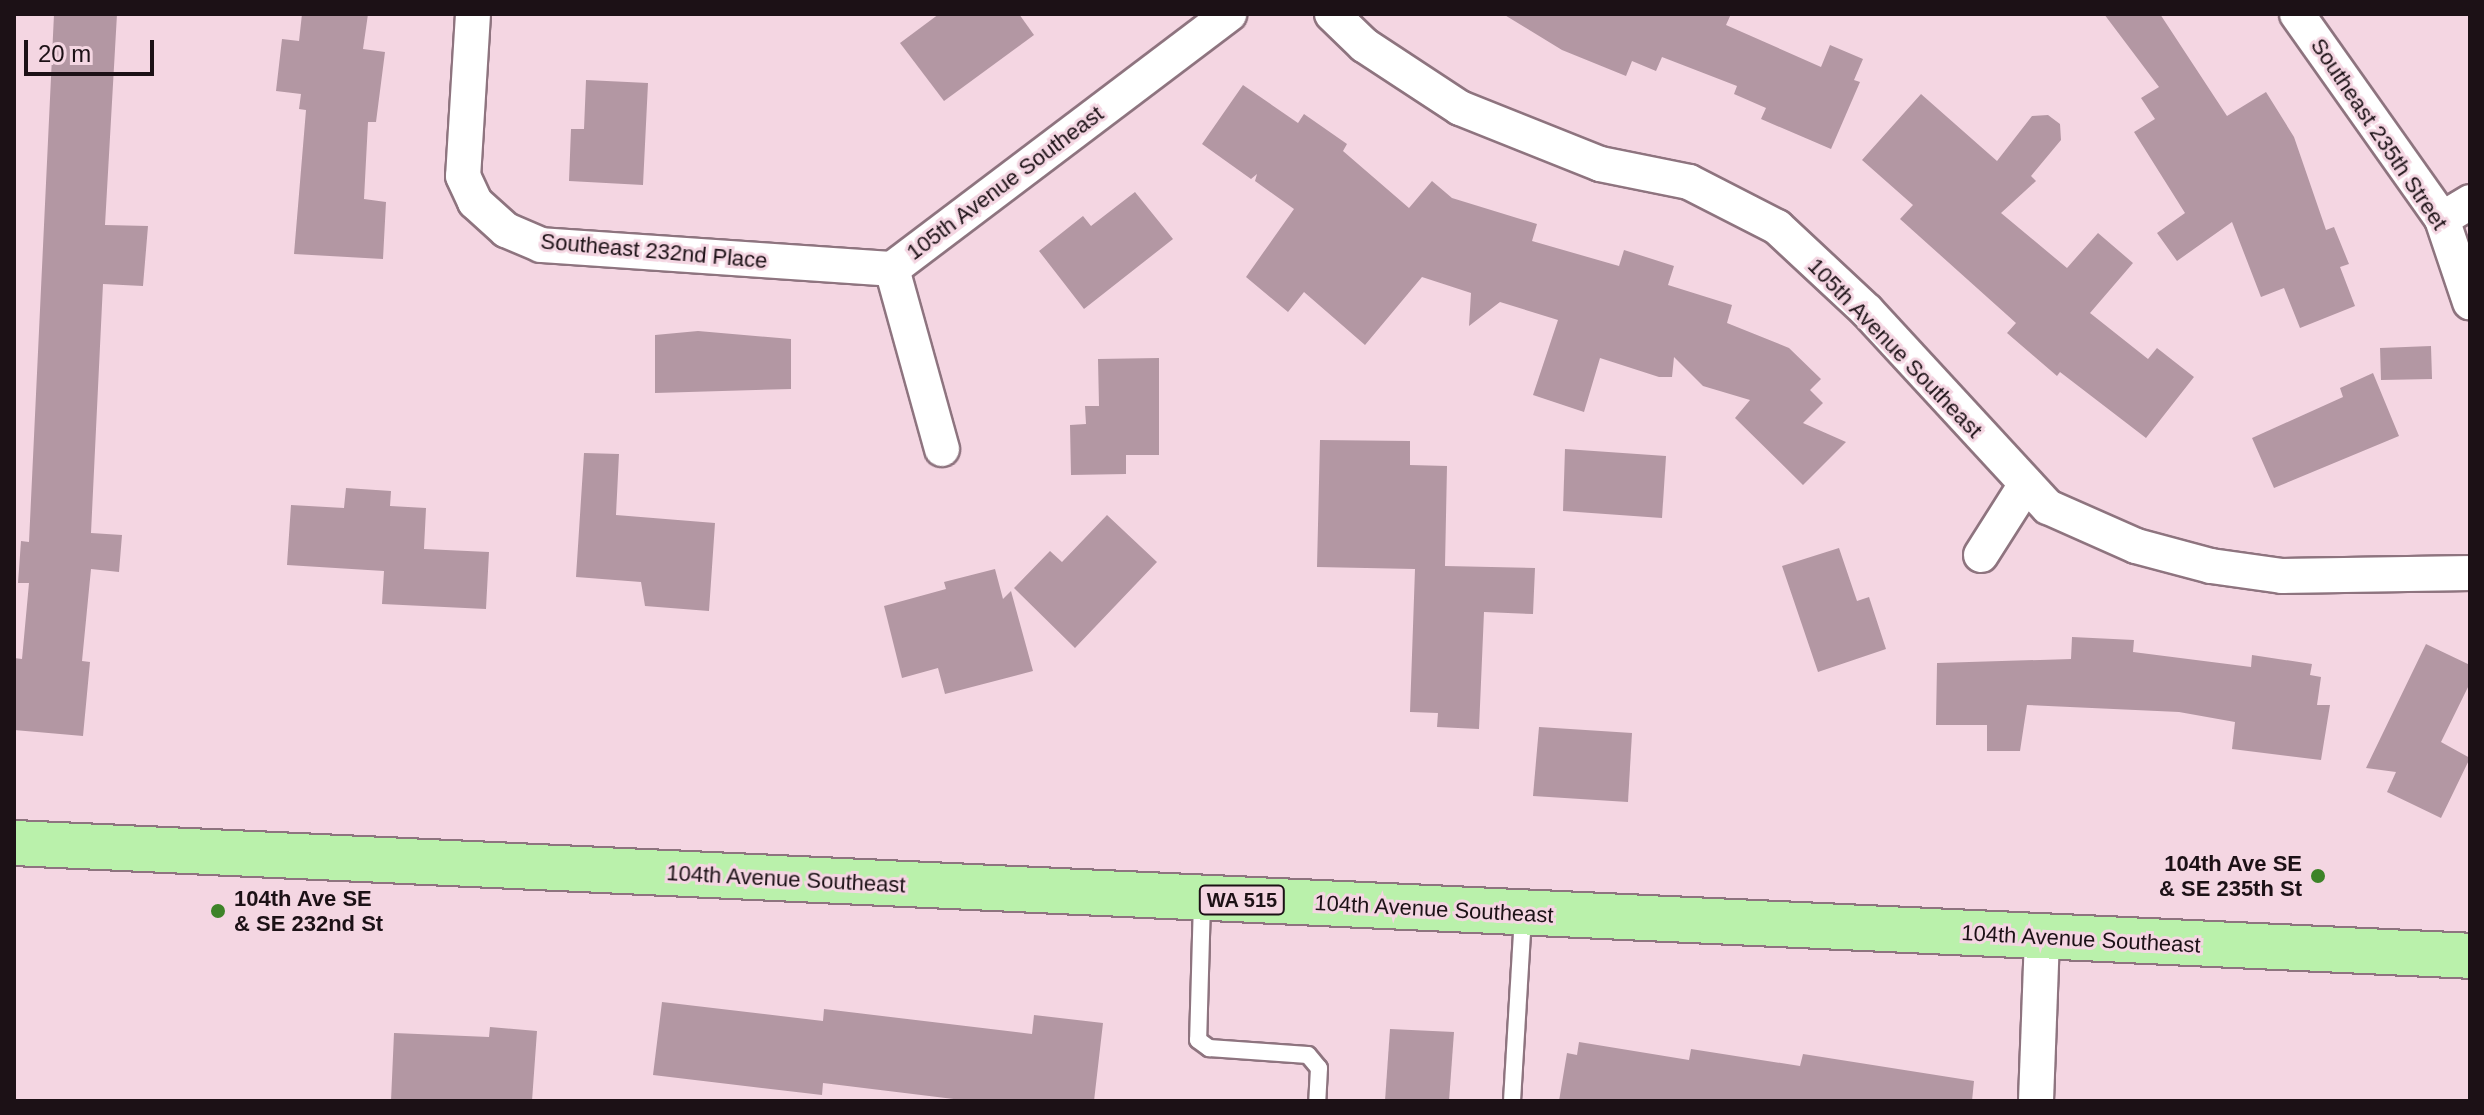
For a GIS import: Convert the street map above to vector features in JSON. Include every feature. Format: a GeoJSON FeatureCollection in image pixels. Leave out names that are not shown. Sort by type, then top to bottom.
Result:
{"type":"FeatureCollection","features":[{"type":"Feature","properties":{"kind":"main road","name":"104th Avenue Southeast"},"geometry":{"type":"LineString","coordinates":[[14,843],[2470,956]]}},
{"type":"Feature","properties":{"kind":"street","name":"Southeast 232nd Place"},"geometry":{"type":"LineString","coordinates":[[473,14],[463,176],[475,202],[506,230],[541,245],[892,269]]}},
{"type":"Feature","properties":{"kind":"street","name":"105th Avenue Southeast"},"geometry":{"type":"LineString","coordinates":[[942,449],[892,269],[1229,14]]}},
{"type":"Feature","properties":{"kind":"street","name":"105th Avenue Southeast"},"geometry":{"type":"LineString","coordinates":[[1332,14],[1364,45],[1460,108],[1600,164],[1689,182],[1777,227],[1867,311],[2048,507],[2136,546],[2211,566],[2282,576],[2470,573]]}},
{"type":"Feature","properties":{"kind":"street","name":"Southeast 235th Street"},"geometry":{"type":"LineString","coordinates":[[2297,14],[2456,210],[2470,302]]}},
{"type":"Feature","properties":{"kind":"street"},"geometry":{"type":"LineString","coordinates":[[1981,555],[2026,484]]}},
{"type":"Feature","properties":{"kind":"street"},"geometry":{"type":"LineString","coordinates":[[2036,1101],[2042,937]]}},
{"type":"Feature","properties":{"kind":"lane"},"geometry":{"type":"LineString","coordinates":[[1202,899],[1198,1040],[1209,1048],[1308,1055],[1319,1068],[1317,1101]]}},
{"type":"Feature","properties":{"kind":"lane"},"geometry":{"type":"LineString","coordinates":[[1512,1101],[1523,914]]}},
{"type":"Feature","properties":{"kind":"building"},"geometry":{"type":"Polygon","coordinates":[[[54,14],[117,14],[105,225],[148,226],[143,286],[103,284],[91,533],[122,535],[119,572],[91,569],[82,661],[90,662],[83,736],[14,730],[14,658],[22,659],[29,583],[18,583],[21,541],[29,542],[54,14]]]}},
{"type":"Feature","properties":{"kind":"building"},"geometry":{"type":"Polygon","coordinates":[[[302,14],[368,14],[363,49],[385,52],[376,122],[368,122],[364,199],[386,202],[383,259],[294,254],[306,110],[299,109],[301,94],[276,91],[282,39],[299,41],[302,14]]]}},
{"type":"Feature","properties":{"kind":"building"},"geometry":{"type":"Polygon","coordinates":[[[939,14],[1019,14],[1034,35],[944,101],[900,43],[939,14]]]}},
{"type":"Feature","properties":{"kind":"building"},"geometry":{"type":"Polygon","coordinates":[[[1503,14],[1731,14],[1726,25],[1821,67],[1830,45],[1863,59],[1854,80],[1860,82],[1831,149],[1761,119],[1766,108],[1734,94],[1737,86],[1662,57],[1656,71],[1632,61],[1626,76],[1562,50],[1503,14]]]}},
{"type":"Feature","properties":{"kind":"building"},"geometry":{"type":"Polygon","coordinates":[[[2104,14],[2160,14],[2227,116],[2266,92],[2294,137],[2326,230],[2334,227],[2349,264],[2340,267],[2355,306],[2300,328],[2284,288],[2261,297],[2232,222],[2177,261],[2157,233],[2185,213],[2134,132],[2155,119],[2141,98],[2159,87],[2104,14]]]}},
{"type":"Feature","properties":{"kind":"building"},"geometry":{"type":"Polygon","coordinates":[[[586,80],[648,83],[643,185],[569,181],[571,129],[584,129],[586,80]]]}},
{"type":"Feature","properties":{"kind":"building"},"geometry":{"type":"Polygon","coordinates":[[[1243,85],[1298,123],[1304,114],[1347,144],[1343,151],[1409,208],[1432,181],[1452,198],[1537,224],[1532,241],[1619,266],[1624,250],[1674,266],[1668,285],[1732,305],[1727,323],[1789,348],[1821,379],[1810,390],[1823,403],[1803,423],[1846,442],[1803,485],[1735,418],[1750,400],[1703,386],[1674,357],[1672,377],[1659,377],[1600,358],[1584,412],[1533,395],[1558,320],[1500,302],[1469,326],[1471,293],[1422,277],[1365,345],[1304,292],[1288,312],[1246,277],[1294,209],[1255,181],[1257,174],[1251,179],[1202,144],[1243,85]]]}},
{"type":"Feature","properties":{"kind":"building"},"geometry":{"type":"Polygon","coordinates":[[[1921,94],[1997,161],[2032,116],[2048,115],[2060,124],[2061,140],[2031,176],[2036,181],[2001,213],[2067,268],[2098,233],[2133,263],[2090,313],[2148,359],[2157,348],[2194,377],[2146,438],[2060,372],[2057,376],[2007,333],[2016,323],[1900,219],[1913,205],[1862,160],[1921,94]]]}},
{"type":"Feature","properties":{"kind":"building"},"geometry":{"type":"Polygon","coordinates":[[[1135,192],[1173,239],[1084,309],[1039,251],[1083,216],[1091,226],[1135,192]]]}},
{"type":"Feature","properties":{"kind":"building"},"geometry":{"type":"Polygon","coordinates":[[[698,331],[791,339],[791,389],[655,393],[655,335],[698,331]]]}},
{"type":"Feature","properties":{"kind":"building"},"geometry":{"type":"Polygon","coordinates":[[[2431,346],[2432,379],[2381,380],[2380,348],[2431,346]]]}},
{"type":"Feature","properties":{"kind":"building"},"geometry":{"type":"Polygon","coordinates":[[[1159,358],[1159,455],[1126,455],[1126,474],[1071,475],[1070,425],[1086,424],[1085,406],[1099,406],[1098,359],[1159,358]]]}},
{"type":"Feature","properties":{"kind":"building"},"geometry":{"type":"Polygon","coordinates":[[[2373,373],[2399,436],[2274,488],[2252,438],[2343,397],[2340,388],[2373,373]]]}},
{"type":"Feature","properties":{"kind":"building"},"geometry":{"type":"Polygon","coordinates":[[[1320,440],[1410,441],[1410,465],[1447,466],[1445,566],[1535,568],[1533,614],[1484,612],[1479,729],[1437,727],[1438,713],[1410,712],[1415,569],[1317,567],[1320,440]]]}},
{"type":"Feature","properties":{"kind":"building"},"geometry":{"type":"Polygon","coordinates":[[[1565,449],[1666,456],[1662,518],[1563,511],[1565,449]]]}},
{"type":"Feature","properties":{"kind":"building"},"geometry":{"type":"Polygon","coordinates":[[[584,453],[619,454],[616,515],[715,523],[709,611],[645,606],[641,582],[576,577],[584,453]]]}},
{"type":"Feature","properties":{"kind":"building"},"geometry":{"type":"Polygon","coordinates":[[[346,488],[391,491],[390,506],[426,508],[424,549],[489,552],[486,609],[382,604],[384,571],[287,565],[291,505],[344,508],[346,488]]]}},
{"type":"Feature","properties":{"kind":"building"},"geometry":{"type":"Polygon","coordinates":[[[1107,515],[1157,562],[1075,648],[1014,588],[1050,551],[1062,562],[1107,515]]]}},
{"type":"Feature","properties":{"kind":"building"},"geometry":{"type":"Polygon","coordinates":[[[1839,548],[1857,601],[1869,597],[1886,649],[1818,672],[1782,566],[1839,548]]]}},
{"type":"Feature","properties":{"kind":"building"},"geometry":{"type":"Polygon","coordinates":[[[995,569],[1003,599],[1011,591],[1033,671],[945,694],[938,668],[902,678],[884,606],[946,589],[944,582],[995,569]]]}},
{"type":"Feature","properties":{"kind":"building"},"geometry":{"type":"Polygon","coordinates":[[[2072,637],[2134,640],[2133,652],[2251,667],[2252,655],[2312,664],[2310,675],[2321,677],[2317,705],[2330,705],[2321,760],[2232,749],[2235,722],[2179,712],[2027,705],[2020,751],[1987,751],[1987,725],[1936,725],[1937,663],[2071,659],[2072,637]]]}},
{"type":"Feature","properties":{"kind":"building"},"geometry":{"type":"Polygon","coordinates":[[[2426,644],[2470,665],[2470,683],[2441,742],[2470,758],[2441,818],[2387,792],[2396,772],[2366,768],[2426,644]]]}},
{"type":"Feature","properties":{"kind":"building"},"geometry":{"type":"Polygon","coordinates":[[[1539,727],[1632,733],[1628,802],[1533,796],[1539,727]]]}},
{"type":"Feature","properties":{"kind":"building"},"geometry":{"type":"Polygon","coordinates":[[[662,1002],[823,1021],[824,1009],[1032,1034],[1034,1015],[1103,1023],[1094,1101],[970,1101],[823,1083],[822,1095],[653,1075],[662,1002]]]}},
{"type":"Feature","properties":{"kind":"building"},"geometry":{"type":"Polygon","coordinates":[[[490,1027],[537,1031],[532,1101],[391,1101],[394,1033],[489,1037],[490,1027]]]}},
{"type":"Feature","properties":{"kind":"building"},"geometry":{"type":"Polygon","coordinates":[[[1390,1029],[1454,1032],[1449,1101],[1385,1101],[1390,1029]]]}},
{"type":"Feature","properties":{"kind":"building"},"geometry":{"type":"Polygon","coordinates":[[[1579,1042],[1689,1060],[1691,1049],[1800,1066],[1803,1054],[1974,1081],[1972,1101],[1559,1101],[1567,1053],[1577,1055],[1579,1042]]]}},
{"type":"Feature","properties":{"kind":"place","name":"104th Ave SE & SE 235th St"},"geometry":{"type":"Point","coordinates":[2318,876]}},
{"type":"Feature","properties":{"kind":"place","name":"104th Ave SE & SE 232nd St"},"geometry":{"type":"Point","coordinates":[218,911]}}]}
